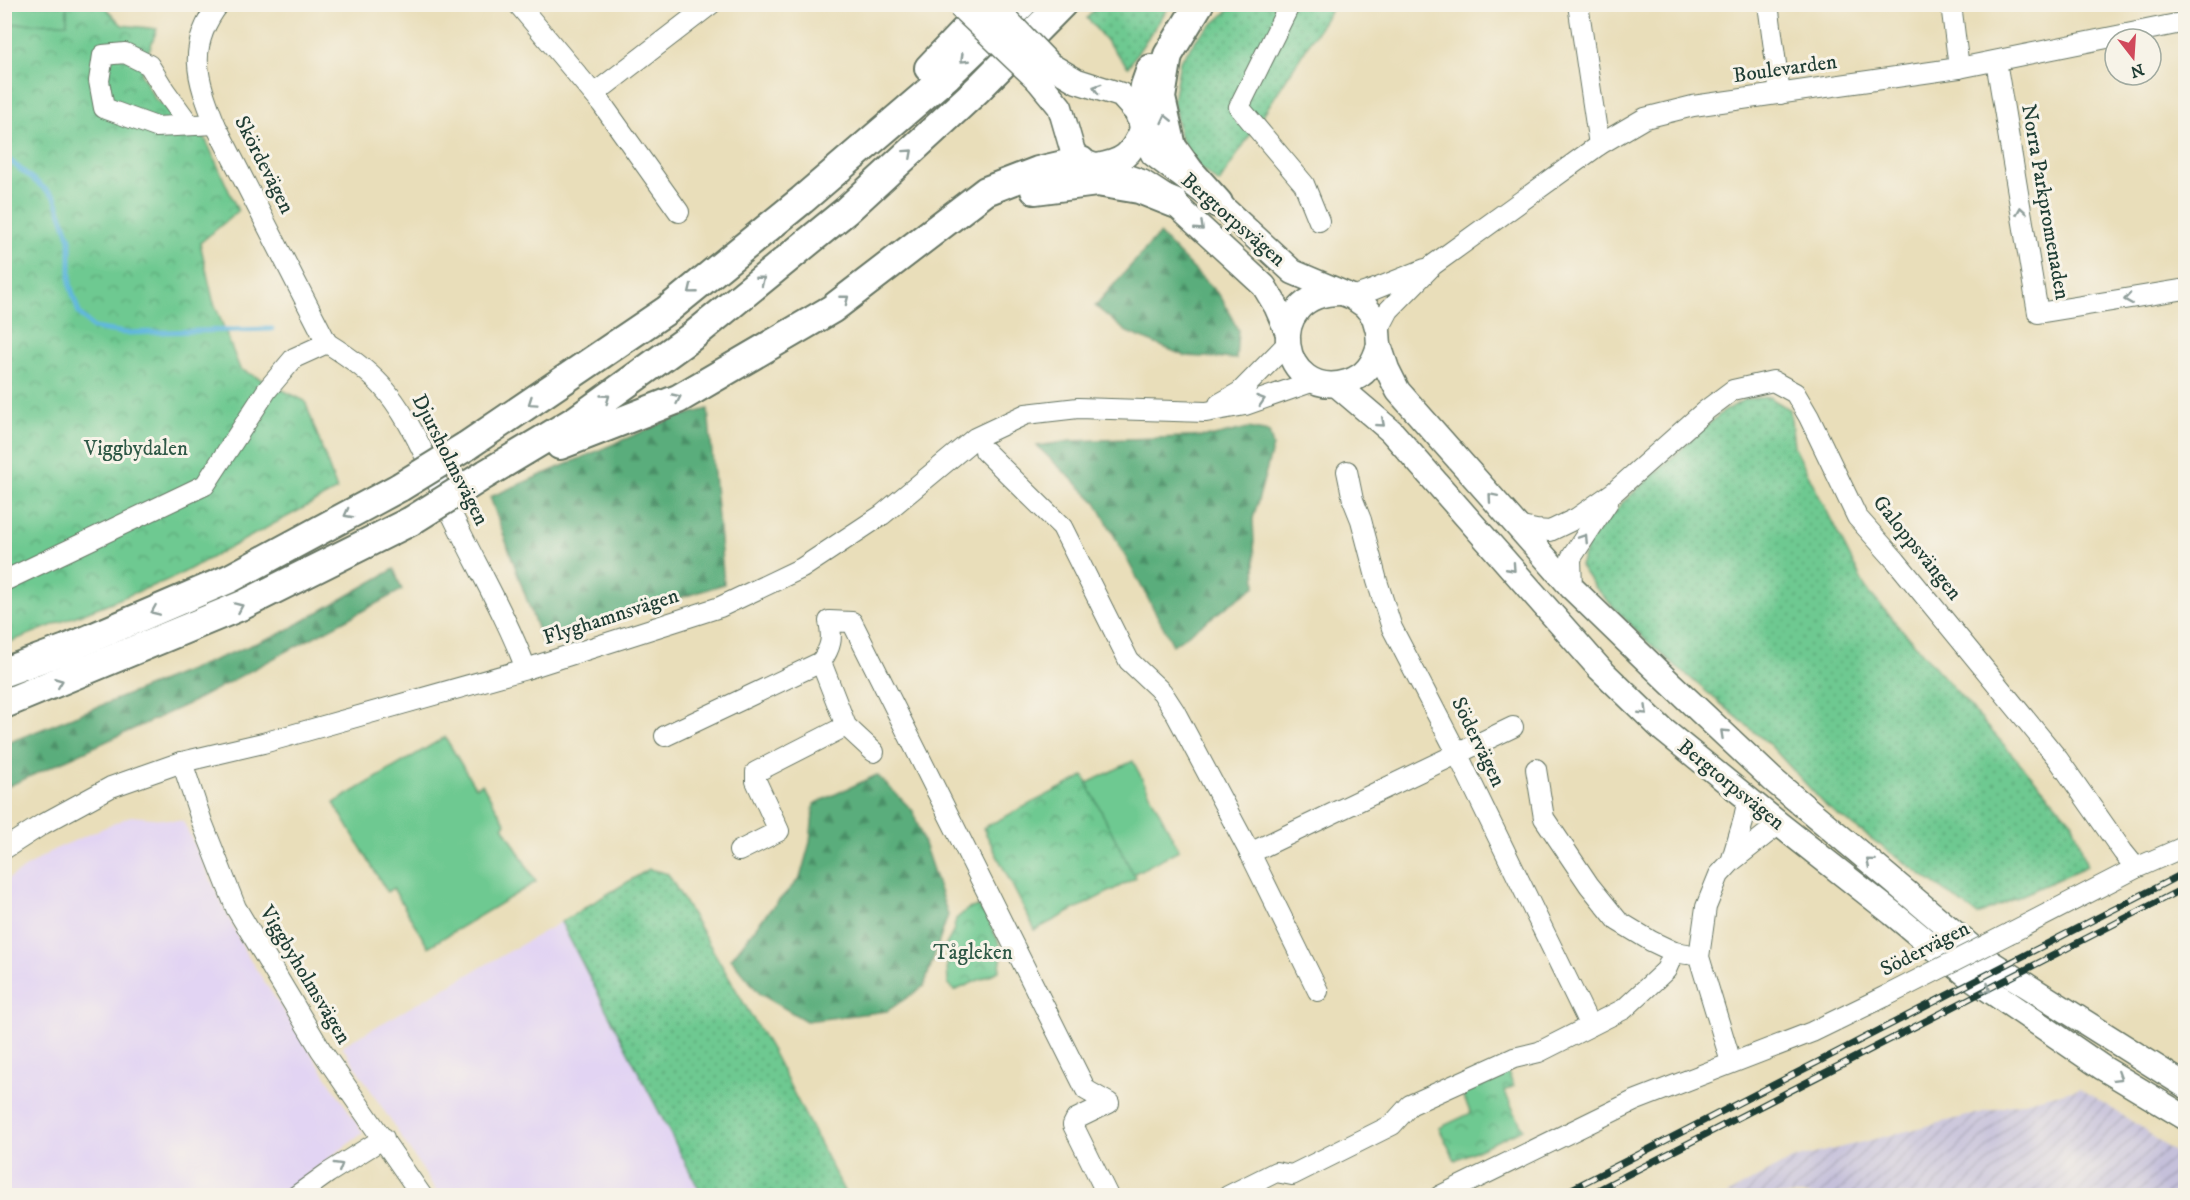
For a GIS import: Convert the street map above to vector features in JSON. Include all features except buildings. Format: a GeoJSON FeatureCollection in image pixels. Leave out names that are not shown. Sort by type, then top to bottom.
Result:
{"type":"FeatureCollection","features":[{"type":"Feature","properties":{"kind":"highway"},"geometry":{"type":"LineString","coordinates":[[802,200],[991,4]]}},
{"type":"Feature","properties":{"kind":"highway"},"geometry":{"type":"LineString","coordinates":[[4,672],[66,649],[229,579],[400,487],[465,447],[667,310],[802,200],[948,75],[1022,4]]}},
{"type":"Feature","properties":{"kind":"highway"},"geometry":{"type":"LineString","coordinates":[[4,704],[243,605],[411,521],[576,420],[694,335],[846,210],[977,90],[1062,4]]}},
{"type":"Feature","properties":{"kind":"highway"},"geometry":{"type":"LineString","coordinates":[[1141,123],[1145,86],[1157,52],[1188,4]]}},
{"type":"Feature","properties":{"kind":"highway"},"geometry":{"type":"LineString","coordinates":[[1200,4],[1168,55],[1161,98],[1172,147],[1190,172],[1218,203]]}},
{"type":"Feature","properties":{"kind":"highway"},"geometry":{"type":"LineString","coordinates":[[486,474],[678,399],[832,309],[986,191],[1038,171],[1089,164]]}},
{"type":"Feature","properties":{"kind":"highway"},"geometry":{"type":"LineString","coordinates":[[955,213],[1043,187],[1097,182],[1139,189],[1174,203]]}},
{"type":"Feature","properties":{"kind":"main road","name":"Bergtorpsvägen"},"geometry":{"type":"LineString","coordinates":[[991,4],[1044,72],[1060,107],[1072,152],[1089,164],[1142,182],[1174,203],[1264,286],[1276,306],[1287,338],[1290,357],[1301,372],[1325,383],[1391,431],[1600,669],[1662,729],[1892,912],[1966,974],[2103,1068],[2186,1118]]}},
{"type":"Feature","properties":{"kind":"main road","name":"Bergtorpsvägen"},"geometry":{"type":"LineString","coordinates":[[960,5],[1044,72],[1121,96],[1141,123],[1153,154],[1218,203],[1293,272],[1346,295],[1365,306],[1374,317],[1387,369],[1398,391],[1572,588],[1773,780],[1988,961],[2186,1086]]}},
{"type":"Feature","properties":{"kind":"main road"},"geometry":{"type":"LineString","coordinates":[[1089,164],[1112,163],[1126,156],[1135,144],[1141,123]]}},
{"type":"Feature","properties":{"kind":"main road"},"geometry":{"type":"LineString","coordinates":[[1287,338],[1299,307],[1311,298],[1325,293],[1346,295]]}},
{"type":"Feature","properties":{"kind":"main road"},"geometry":{"type":"LineString","coordinates":[[1325,383],[1356,379],[1367,370],[1375,359],[1379,338]]}},
{"type":"Feature","properties":{"kind":"street","name":"Skördevägen"},"geometry":{"type":"LineString","coordinates":[[219,4],[206,21],[196,53],[203,92],[215,124],[327,343]]}},
{"type":"Feature","properties":{"kind":"street"},"geometry":{"type":"LineString","coordinates":[[518,4],[594,94],[679,213]]}},
{"type":"Feature","properties":{"kind":"street"},"geometry":{"type":"LineString","coordinates":[[594,94],[711,4]]}},
{"type":"Feature","properties":{"kind":"street"},"geometry":{"type":"LineString","coordinates":[[1290,4],[1239,107],[1304,184],[1319,221]]}},
{"type":"Feature","properties":{"kind":"street"},"geometry":{"type":"LineString","coordinates":[[1578,4],[1599,145]]}},
{"type":"Feature","properties":{"kind":"street"},"geometry":{"type":"LineString","coordinates":[[1767,4],[1780,94]]}},
{"type":"Feature","properties":{"kind":"street"},"geometry":{"type":"LineString","coordinates":[[1951,4],[1959,68]]}},
{"type":"Feature","properties":{"kind":"street","name":"Boulevarden"},"geometry":{"type":"LineString","coordinates":[[1379,338],[1389,310],[1433,265],[1599,145],[1645,118],[1694,106],[1959,68],[2184,27]]}},
{"type":"Feature","properties":{"kind":"street"},"geometry":{"type":"LineString","coordinates":[[189,124],[165,92],[149,65],[125,53],[104,55],[99,81],[104,108],[156,127],[215,124]]}},
{"type":"Feature","properties":{"kind":"street","name":"Norra Parkpromenaden"},"geometry":{"type":"LineString","coordinates":[[1996,60],[2038,313],[2186,289]]}},
{"type":"Feature","properties":{"kind":"street","name":"Boulevarden"},"geometry":{"type":"LineString","coordinates":[[1346,295],[1370,291],[1433,265]]}},
{"type":"Feature","properties":{"kind":"street"},"geometry":{"type":"LineString","coordinates":[[1206,412],[1240,392],[1287,338]]}},
{"type":"Feature","properties":{"kind":"street"},"geometry":{"type":"LineString","coordinates":[[4,581],[205,486],[273,382],[294,358],[327,343]]}},
{"type":"Feature","properties":{"kind":"street","name":"Djursholmsvägen"},"geometry":{"type":"LineString","coordinates":[[327,343],[350,357],[387,392],[417,440],[516,643],[526,669]]}},
{"type":"Feature","properties":{"kind":"street","name":"Galoppsvängen"},"geometry":{"type":"LineString","coordinates":[[1517,526],[1550,531],[1577,518],[1614,492],[1705,411],[1733,390],[1773,381],[1795,393],[1857,517],[1896,561],[2058,759],[2122,852],[2136,868]]}},
{"type":"Feature","properties":{"kind":"street","name":"Flyghamnsvägen"},"geometry":{"type":"LineString","coordinates":[[4,849],[43,824],[111,787],[182,762],[263,743],[526,669],[720,607],[802,568],[882,515],[975,438],[1026,414],[1078,408],[1206,412],[1245,405],[1325,383]]}},
{"type":"Feature","properties":{"kind":"street"},"geometry":{"type":"LineString","coordinates":[[985,451],[1062,527],[1129,662],[1162,692],[1175,712],[1250,853],[1318,991]]}},
{"type":"Feature","properties":{"kind":"street","name":"Södervägen"},"geometry":{"type":"LineString","coordinates":[[1347,471],[1353,500],[1361,520],[1392,628],[1457,753],[1590,1026]]}},
{"type":"Feature","properties":{"kind":"street","name":"Galoppsvängen"},"geometry":{"type":"LineString","coordinates":[[1572,588],[1571,558],[1614,492]]}},
{"type":"Feature","properties":{"kind":"street"},"geometry":{"type":"LineString","coordinates":[[665,736],[821,662],[831,646],[832,635],[829,621],[852,622],[1086,1090],[1109,1103],[1076,1119],[1073,1125],[1108,1196]]}},
{"type":"Feature","properties":{"kind":"street"},"geometry":{"type":"LineString","coordinates":[[821,662],[846,726],[874,752]]}},
{"type":"Feature","properties":{"kind":"street"},"geometry":{"type":"LineString","coordinates":[[739,850],[779,831],[756,782],[756,772],[846,726]]}},
{"type":"Feature","properties":{"kind":"street"},"geometry":{"type":"LineString","coordinates":[[1250,853],[1513,727]]}},
{"type":"Feature","properties":{"kind":"street","name":"Viggbyholmsvägen"},"geometry":{"type":"LineString","coordinates":[[182,762],[202,822],[236,908],[321,1050],[422,1196]]}},
{"type":"Feature","properties":{"kind":"street","name":"Södervägen"},"geometry":{"type":"LineString","coordinates":[[1536,769],[1544,818],[1589,885],[1618,921],[1674,952],[1699,957]]}},
{"type":"Feature","properties":{"kind":"street"},"geometry":{"type":"LineString","coordinates":[[1731,862],[1748,799]]}},
{"type":"Feature","properties":{"kind":"street"},"geometry":{"type":"LineString","coordinates":[[1731,1062],[1699,957],[1706,907],[1719,875],[1731,862],[1779,824]]}},
{"type":"Feature","properties":{"kind":"street","name":"Södervägen"},"geometry":{"type":"LineString","coordinates":[[1440,1196],[1634,1101],[1812,1032],[2136,868],[2186,846]]}},
{"type":"Feature","properties":{"kind":"street"},"geometry":{"type":"LineString","coordinates":[[1228,1196],[1276,1172],[1293,1175],[1392,1125],[1410,1105],[1514,1058],[1539,1052],[1624,1009],[1666,970],[1674,952]]}},
{"type":"Feature","properties":{"kind":"street"},"geometry":{"type":"LineString","coordinates":[[296,1196],[384,1138]]}},
{"type":"Feature","properties":{"kind":"shaded area"},"geometry":{"type":"Polygon","coordinates":[[[131,816],[183,821],[245,952],[363,1133],[283,1195],[5,1195],[5,881],[53,850],[131,816]]]}},
{"type":"Feature","properties":{"kind":"shaded area"},"geometry":{"type":"Polygon","coordinates":[[[561,922],[702,1195],[439,1195],[342,1046],[561,922]]]}},
{"type":"Feature","properties":{"kind":"shaded area"},"geometry":{"type":"Polygon","coordinates":[[[2080,1088],[2136,1124],[2176,1154],[2185,1170],[2185,1195],[1726,1195],[1790,1160],[2080,1088]]]}},
{"type":"Feature","properties":{"kind":"green space"},"geometry":{"type":"Polygon","coordinates":[[[4,5],[67,5],[67,23],[5,24],[4,5]]]}},
{"type":"Feature","properties":{"kind":"green space","name":"Viggbydalen"},"geometry":{"type":"Polygon","coordinates":[[[5,5],[103,5],[122,25],[157,29],[141,73],[155,99],[204,136],[238,211],[200,243],[213,300],[240,369],[305,401],[337,490],[175,577],[5,644],[5,5]]]}},
{"type":"Feature","properties":{"kind":"green space"},"geometry":{"type":"Polygon","coordinates":[[[1099,5],[1170,5],[1128,67],[1087,18],[1099,5]]]}},
{"type":"Feature","properties":{"kind":"green space"},"geometry":{"type":"Polygon","coordinates":[[[1235,5],[1334,5],[1219,183],[1196,165],[1180,137],[1173,101],[1180,61],[1199,36],[1235,5]]]}},
{"type":"Feature","properties":{"kind":"green space"},"geometry":{"type":"Polygon","coordinates":[[[1159,234],[1221,297],[1238,330],[1236,359],[1185,356],[1127,332],[1095,306],[1159,234]]]}},
{"type":"Feature","properties":{"kind":"green space"},"geometry":{"type":"Polygon","coordinates":[[[1769,397],[1790,410],[1794,446],[1866,589],[2073,823],[2087,866],[1978,915],[1827,807],[1771,746],[1644,639],[1595,588],[1580,566],[1589,541],[1623,502],[1720,414],[1745,399],[1769,397]]]}},
{"type":"Feature","properties":{"kind":"green space"},"geometry":{"type":"Polygon","coordinates":[[[708,409],[724,584],[542,642],[490,497],[674,418],[708,409]]]}},
{"type":"Feature","properties":{"kind":"green space"},"geometry":{"type":"Polygon","coordinates":[[[1248,428],[1269,432],[1273,446],[1253,519],[1256,586],[1173,645],[1096,502],[1037,446],[1071,441],[1214,436],[1248,428]]]}},
{"type":"Feature","properties":{"kind":"green space"},"geometry":{"type":"Polygon","coordinates":[[[394,569],[402,590],[190,703],[9,786],[5,784],[5,744],[284,632],[394,569]]]}},
{"type":"Feature","properties":{"kind":"green space"},"geometry":{"type":"Polygon","coordinates":[[[445,737],[475,787],[482,784],[506,824],[503,826],[536,882],[428,947],[393,888],[387,892],[334,803],[445,737]]]}},
{"type":"Feature","properties":{"kind":"green space"},"geometry":{"type":"Polygon","coordinates":[[[1133,761],[1179,850],[1133,874],[1087,783],[1133,761]]]}},
{"type":"Feature","properties":{"kind":"green space"},"geometry":{"type":"Polygon","coordinates":[[[877,775],[913,811],[948,915],[924,986],[887,1011],[806,1021],[760,994],[731,959],[768,912],[800,878],[810,842],[814,804],[877,775]]]}},
{"type":"Feature","properties":{"kind":"green space"},"geometry":{"type":"Polygon","coordinates":[[[1084,776],[1136,878],[1035,930],[983,828],[1084,776]]]}},
{"type":"Feature","properties":{"kind":"green space"},"geometry":{"type":"Polygon","coordinates":[[[649,869],[668,874],[772,1051],[846,1195],[702,1195],[561,922],[649,869]]]}},
{"type":"Feature","properties":{"kind":"green space","name":"Tågleken"},"geometry":{"type":"Polygon","coordinates":[[[978,906],[987,918],[1003,951],[999,971],[954,991],[948,983],[946,945],[953,932],[956,919],[968,909],[978,906]]]}},
{"type":"Feature","properties":{"kind":"green space"},"geometry":{"type":"Polygon","coordinates":[[[1505,1067],[1514,1086],[1504,1091],[1523,1129],[1455,1160],[1439,1128],[1471,1113],[1459,1089],[1505,1067]]]}},
{"type":"Feature","properties":{"kind":"waterway"},"geometry":{"type":"LineString","coordinates":[[4,156],[55,197],[70,239],[70,285],[79,313],[93,328],[125,333],[272,329]]}},
{"type":"Feature","properties":{"kind":"railway"},"geometry":{"type":"LineString","coordinates":[[1558,1196],[2186,872]]}},
{"type":"Feature","properties":{"kind":"railway"},"geometry":{"type":"LineString","coordinates":[[1586,1196],[2186,887]]}}]}
